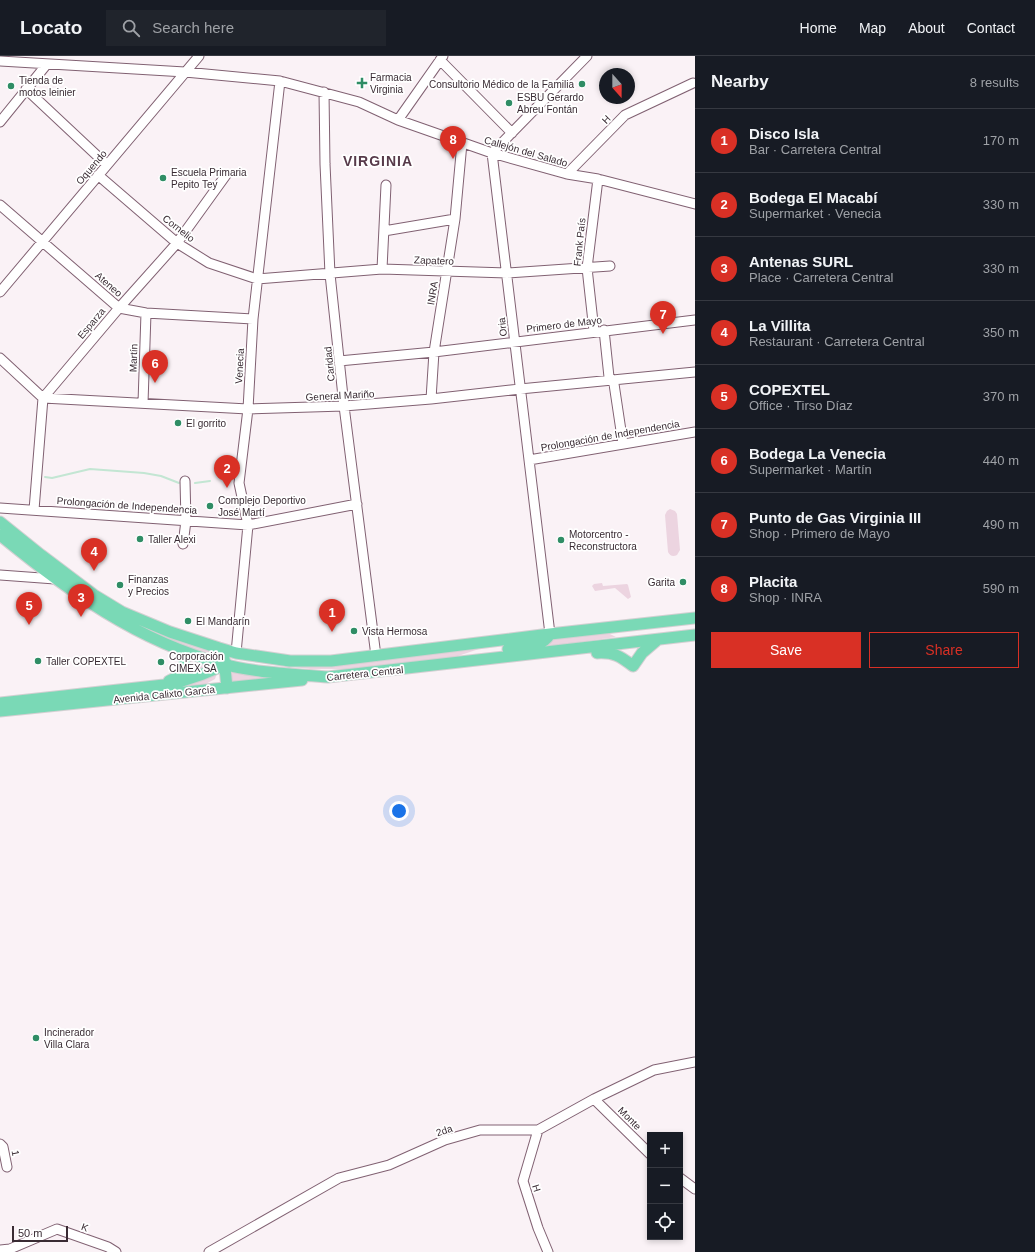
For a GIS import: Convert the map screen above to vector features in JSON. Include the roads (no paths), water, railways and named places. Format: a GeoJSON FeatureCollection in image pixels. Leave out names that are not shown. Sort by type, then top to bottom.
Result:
{"type":"FeatureCollection","features":[{"type":"Feature","properties":{"kind":"main road","name":"Carretera Central"},"geometry":{"type":"LineString","coordinates":[[1,524],[55,579],[106,608],[164,644],[224,665],[272,672],[328,677],[695,635]]}},
{"type":"Feature","properties":{"kind":"main road","name":"Carretera Central"},"geometry":{"type":"LineString","coordinates":[[0,535],[94,595],[106,608],[122,612],[170,632],[219,648],[290,661],[331,661],[633,624],[695,618]]}},
{"type":"Feature","properties":{"kind":"main road"},"geometry":{"type":"LineString","coordinates":[[633,624],[635,642]]}},
{"type":"Feature","properties":{"kind":"main road"},"geometry":{"type":"LineString","coordinates":[[164,644],[170,632]]}},
{"type":"Feature","properties":{"kind":"main road"},"geometry":{"type":"LineString","coordinates":[[458,662],[489,652],[538,644],[544,642],[550,634]]}},
{"type":"Feature","properties":{"kind":"main road"},"geometry":{"type":"LineString","coordinates":[[568,650],[578,653],[610,652],[634,666],[646,648],[662,639]]}},
{"type":"Feature","properties":{"kind":"main road"},"geometry":{"type":"LineString","coordinates":[[219,648],[224,658],[227,688]]}},
{"type":"Feature","properties":{"kind":"main road"},"geometry":{"type":"LineString","coordinates":[[157,686],[175,679],[180,674],[184,668],[184,656],[181,651]]}},
{"type":"Feature","properties":{"kind":"main road","name":"Avenida Calixto García"},"geometry":{"type":"LineString","coordinates":[[0,703],[173,684],[245,658],[290,661]]}},
{"type":"Feature","properties":{"kind":"main road","name":"Avenida Calixto García"},"geometry":{"type":"LineString","coordinates":[[0,711],[328,677]]}},
{"type":"Feature","properties":{"kind":"street","name":"Oquendo"},"geometry":{"type":"LineString","coordinates":[[0,292],[198,56]]}},
{"type":"Feature","properties":{"kind":"street"},"geometry":{"type":"LineString","coordinates":[[492,153],[586,57]]}},
{"type":"Feature","properties":{"kind":"street"},"geometry":{"type":"LineString","coordinates":[[398,120],[442,58],[512,133]]}},
{"type":"Feature","properties":{"kind":"street","name":"Callejón del Salado"},"geometry":{"type":"LineString","coordinates":[[0,62],[41,61],[280,80],[359,102],[398,120],[492,153],[567,174],[598,179],[695,204]]}},
{"type":"Feature","properties":{"kind":"street"},"geometry":{"type":"LineString","coordinates":[[0,122],[26,89],[41,61]]}},
{"type":"Feature","properties":{"kind":"street","name":"Venecia"},"geometry":{"type":"LineString","coordinates":[[236,652],[248,525],[239,483],[248,409],[253,319],[257,279],[280,80]]}},
{"type":"Feature","properties":{"kind":"street","name":"H"},"geometry":{"type":"LineString","coordinates":[[567,174],[625,115],[693,83]]}},
{"type":"Feature","properties":{"kind":"street"},"geometry":{"type":"LineString","coordinates":[[26,89],[107,165]]}},
{"type":"Feature","properties":{"kind":"street","name":"Caridad"},"geometry":{"type":"LineString","coordinates":[[324,92],[325,164],[330,274],[344,406],[376,656]]}},
{"type":"Feature","properties":{"kind":"street","name":"INRA"},"geometry":{"type":"LineString","coordinates":[[431,399],[434,352],[455,219],[462,143]]}},
{"type":"Feature","properties":{"kind":"street","name":"Oria"},"geometry":{"type":"LineString","coordinates":[[492,153],[550,634]]}},
{"type":"Feature","properties":{"kind":"street","name":"Cornelio"},"geometry":{"type":"LineString","coordinates":[[98,175],[177,243],[209,263],[257,279]]}},
{"type":"Feature","properties":{"kind":"street","name":"Esparza"},"geometry":{"type":"LineString","coordinates":[[43,398],[119,308],[177,243],[226,175]]}},
{"type":"Feature","properties":{"kind":"street","name":"Frank País"},"geometry":{"type":"LineString","coordinates":[[594,331],[586,268],[598,179]]}},
{"type":"Feature","properties":{"kind":"street"},"geometry":{"type":"LineString","coordinates":[[382,269],[386,185]]}},
{"type":"Feature","properties":{"kind":"street","name":"Ateneo"},"geometry":{"type":"LineString","coordinates":[[0,206],[119,308],[146,313],[253,319]]}},
{"type":"Feature","properties":{"kind":"street"},"geometry":{"type":"LineString","coordinates":[[384,230],[455,219]]}},
{"type":"Feature","properties":{"kind":"street","name":"Zapatero"},"geometry":{"type":"LineString","coordinates":[[257,279],[382,269],[507,273],[610,266]]}},
{"type":"Feature","properties":{"kind":"street","name":"Martín"},"geometry":{"type":"LineString","coordinates":[[143,403],[146,313]]}},
{"type":"Feature","properties":{"kind":"street","name":"Primero de Mayo"},"geometry":{"type":"LineString","coordinates":[[339,361],[434,352],[594,331],[695,320]]}},
{"type":"Feature","properties":{"kind":"street"},"geometry":{"type":"LineString","coordinates":[[604,330],[609,377],[614,384],[623,444]]}},
{"type":"Feature","properties":{"kind":"street"},"geometry":{"type":"LineString","coordinates":[[0,358],[43,398],[34,510]]}},
{"type":"Feature","properties":{"kind":"street","name":"General Mariño"},"geometry":{"type":"LineString","coordinates":[[43,398],[248,409],[344,406],[431,399],[695,372]]}},
{"type":"Feature","properties":{"kind":"street","name":"Prolongación de Independencia"},"geometry":{"type":"LineString","coordinates":[[529,460],[695,432]]}},
{"type":"Feature","properties":{"kind":"street"},"geometry":{"type":"LineString","coordinates":[[183,544],[186,521],[185,480]]}},
{"type":"Feature","properties":{"kind":"street","name":"Prolongación de Independencia"},"geometry":{"type":"LineString","coordinates":[[0,508],[248,525],[357,504]]}},
{"type":"Feature","properties":{"kind":"street"},"geometry":{"type":"LineString","coordinates":[[1,524],[3,516],[6,512],[12,509]]}},
{"type":"Feature","properties":{"kind":"street"},"geometry":{"type":"LineString","coordinates":[[24,577],[38,560]]}},
{"type":"Feature","properties":{"kind":"street"},"geometry":{"type":"LineString","coordinates":[[0,575],[55,579]]}},
{"type":"Feature","properties":{"kind":"street","name":"2da"},"geometry":{"type":"LineString","coordinates":[[209,1252],[339,1178],[389,1165],[445,1140],[480,1130],[538,1130],[594,1098],[654,1070],[695,1062]]}},
{"type":"Feature","properties":{"kind":"street","name":"Monte"},"geometry":{"type":"LineString","coordinates":[[594,1098],[647,1151]]}},
{"type":"Feature","properties":{"kind":"street","name":"H"},"geometry":{"type":"LineString","coordinates":[[538,1130],[523,1181],[538,1228],[548,1252]]}},
{"type":"Feature","properties":{"kind":"street","name":"1"},"geometry":{"type":"LineString","coordinates":[[0,1144],[3,1147],[7,1167]]}},
{"type":"Feature","properties":{"kind":"street"},"geometry":{"type":"LineString","coordinates":[[683,1180],[695,1190]]}},
{"type":"Feature","properties":{"kind":"street","name":"K"},"geometry":{"type":"LineString","coordinates":[[0,1250],[12,1250],[57,1229],[108,1247],[116,1252]]}},
{"type":"Feature","properties":{"kind":"waterway"},"geometry":{"type":"LineString","coordinates":[[45,477],[52,478],[90,469],[144,473],[161,476],[179,483]]}},
{"type":"Feature","properties":{"kind":"waterway"},"geometry":{"type":"LineString","coordinates":[[195,483],[210,481]]}},
{"type":"Feature","properties":{"kind":"place","name":"Farmacia Virginia"},"geometry":{"type":"Point","coordinates":[362,83]}},
{"type":"Feature","properties":{"kind":"place","name":"Consultorio Médico de la Familia"},"geometry":{"type":"Point","coordinates":[582,84]}},
{"type":"Feature","properties":{"kind":"place","name":"Tienda de motos leinier"},"geometry":{"type":"Point","coordinates":[11,86]}},
{"type":"Feature","properties":{"kind":"place","name":"ESBU Gerardo Abreu Fontán"},"geometry":{"type":"Point","coordinates":[509,103]}},
{"type":"Feature","properties":{"kind":"place","name":"Placita"},"geometry":{"type":"Point","coordinates":[453,159]}},
{"type":"Feature","properties":{"kind":"place","name":"Escuela Primaria Pepito Tey"},"geometry":{"type":"Point","coordinates":[163,178]}},
{"type":"Feature","properties":{"kind":"place","name":"Punto de Gas Virginia III"},"geometry":{"type":"Point","coordinates":[663,334]}},
{"type":"Feature","properties":{"kind":"place","name":"Bodega La Venecia"},"geometry":{"type":"Point","coordinates":[155,383]}},
{"type":"Feature","properties":{"kind":"place","name":"El gorrito"},"geometry":{"type":"Point","coordinates":[178,423]}},
{"type":"Feature","properties":{"kind":"place","name":"Bodega El Macabí"},"geometry":{"type":"Point","coordinates":[227,488]}},
{"type":"Feature","properties":{"kind":"place","name":"Complejo Deportivo José Martí"},"geometry":{"type":"Point","coordinates":[210,506]}},
{"type":"Feature","properties":{"kind":"place","name":"Taller Alexi"},"geometry":{"type":"Point","coordinates":[140,539]}},
{"type":"Feature","properties":{"kind":"place","name":"Motorcentro - Reconstructora"},"geometry":{"type":"Point","coordinates":[561,540]}},
{"type":"Feature","properties":{"kind":"place","name":"La Villita"},"geometry":{"type":"Point","coordinates":[94,571]}},
{"type":"Feature","properties":{"kind":"place","name":"Garita"},"geometry":{"type":"Point","coordinates":[683,582]}},
{"type":"Feature","properties":{"kind":"place","name":"Finanzas y Precios"},"geometry":{"type":"Point","coordinates":[120,585]}},
{"type":"Feature","properties":{"kind":"place","name":"Antenas SURL"},"geometry":{"type":"Point","coordinates":[81,617]}},
{"type":"Feature","properties":{"kind":"place","name":"El Mandarín"},"geometry":{"type":"Point","coordinates":[188,621]}},
{"type":"Feature","properties":{"kind":"place","name":"COPEXTEL"},"geometry":{"type":"Point","coordinates":[29,625]}},
{"type":"Feature","properties":{"kind":"place","name":"Vista Hermosa"},"geometry":{"type":"Point","coordinates":[354,631]}},
{"type":"Feature","properties":{"kind":"place","name":"Disco Isla"},"geometry":{"type":"Point","coordinates":[332,632]}},
{"type":"Feature","properties":{"kind":"place","name":"Taller COPEXTEL"},"geometry":{"type":"Point","coordinates":[38,661]}},
{"type":"Feature","properties":{"kind":"place","name":"Corporación CIMEX SA"},"geometry":{"type":"Point","coordinates":[161,662]}},
{"type":"Feature","properties":{"kind":"place","name":"Incinerador Villa Clara"},"geometry":{"type":"Point","coordinates":[36,1038]}},
{"type":"Feature","properties":{"kind":"district","name":"VIRGINIA"},"geometry":{"type":"Point","coordinates":[378,161]}}]}
